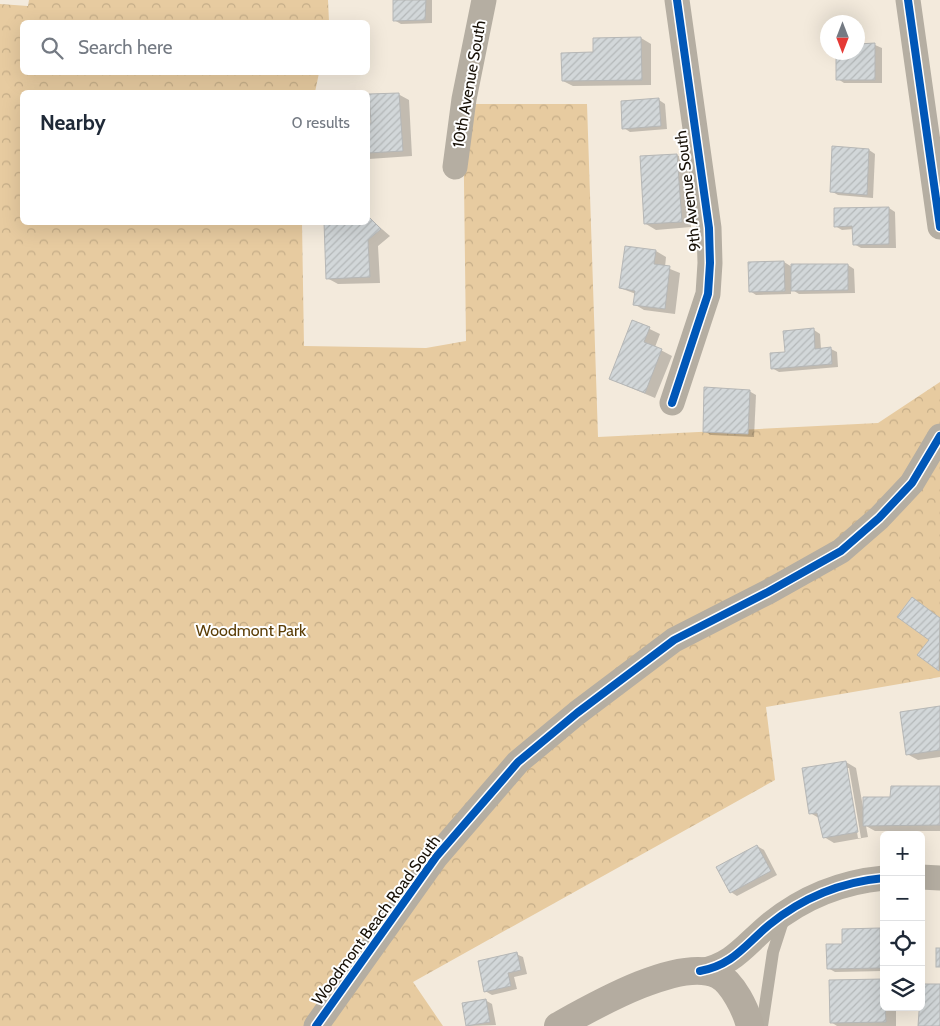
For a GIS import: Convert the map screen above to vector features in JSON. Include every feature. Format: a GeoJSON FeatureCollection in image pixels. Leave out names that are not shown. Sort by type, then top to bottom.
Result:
{"type":"FeatureCollection","features":[{"type":"Feature","properties":{"kind":"main road"},"geometry":{"type":"LineString","coordinates":[[558,1026],[594,1005],[670,973],[709,973],[733,989],[750,1026]]}},
{"type":"Feature","properties":{"kind":"street","name":"10th Avenue South"},"geometry":{"type":"LineString","coordinates":[[456,167],[464,99],[484,0]]}},
{"type":"Feature","properties":{"kind":"street","name":"9th Avenue South"},"geometry":{"type":"LineString","coordinates":[[672,403],[708,294],[710,263],[709,228],[677,0]]}},
{"type":"Feature","properties":{"kind":"street"},"geometry":{"type":"LineString","coordinates":[[908,0],[940,227]]}},
{"type":"Feature","properties":{"kind":"street","name":"Woodmont Beach Road South"},"geometry":{"type":"LineString","coordinates":[[316,1026],[436,857],[518,762],[577,713],[674,640],[768,592],[840,551],[879,518],[912,483],[940,436]]}},
{"type":"Feature","properties":{"kind":"street"},"geometry":{"type":"LineString","coordinates":[[925,878],[940,878]]}},
{"type":"Feature","properties":{"kind":"street"},"geometry":{"type":"LineString","coordinates":[[709,973],[728,961],[786,913],[817,895],[848,884],[880,879]]}},
{"type":"Feature","properties":{"kind":"lane"},"geometry":{"type":"LineString","coordinates":[[762,1026],[773,952],[786,913]]}},
{"type":"Feature","properties":{"kind":"green space","name":"Woodmont Park"},"geometry":{"type":"Polygon","coordinates":[[[29,0],[328,0],[329,20],[20,20],[20,75],[319,75],[315,90],[20,90],[20,225],[302,225],[304,346],[426,348],[466,341],[463,104],[587,104],[598,437],[878,423],[940,382],[940,677],[766,707],[775,780],[413,982],[443,1026],[0,1026],[0,4],[28,6],[29,0]]]}},
{"type":"Feature","properties":{"kind":"building"},"geometry":{"type":"Polygon","coordinates":[[[393,0],[426,0],[425,20],[393,21],[393,0]]]}},
{"type":"Feature","properties":{"kind":"building"},"geometry":{"type":"Polygon","coordinates":[[[641,37],[642,80],[562,81],[561,53],[593,52],[593,38],[641,37]]]}},
{"type":"Feature","properties":{"kind":"building"},"geometry":{"type":"Polygon","coordinates":[[[875,43],[875,80],[836,80],[836,60],[865,60],[865,44],[875,43]]]}},
{"type":"Feature","properties":{"kind":"building"},"geometry":{"type":"Polygon","coordinates":[[[399,93],[403,151],[370,153],[370,94],[399,93]]]}},
{"type":"Feature","properties":{"kind":"building"},"geometry":{"type":"Polygon","coordinates":[[[659,98],[661,126],[622,129],[621,101],[659,98]]]}},
{"type":"Feature","properties":{"kind":"building"},"geometry":{"type":"Polygon","coordinates":[[[832,146],[869,149],[867,195],[830,192],[832,146]]]}},
{"type":"Feature","properties":{"kind":"building"},"geometry":{"type":"Polygon","coordinates":[[[677,154],[682,222],[644,224],[640,156],[677,154]]]}},
{"type":"Feature","properties":{"kind":"building"},"geometry":{"type":"Polygon","coordinates":[[[889,207],[889,244],[853,245],[852,226],[834,227],[834,208],[889,207]]]}},
{"type":"Feature","properties":{"kind":"building"},"geometry":{"type":"Polygon","coordinates":[[[370,218],[381,229],[368,240],[370,277],[326,279],[324,225],[370,225],[370,218]]]}},
{"type":"Feature","properties":{"kind":"building"},"geometry":{"type":"Polygon","coordinates":[[[625,246],[656,250],[654,264],[670,266],[665,309],[633,305],[635,291],[619,288],[625,246]]]}},
{"type":"Feature","properties":{"kind":"building"},"geometry":{"type":"Polygon","coordinates":[[[784,261],[785,291],[749,292],[748,262],[784,261]]]}},
{"type":"Feature","properties":{"kind":"building"},"geometry":{"type":"Polygon","coordinates":[[[791,264],[848,264],[848,290],[791,291],[791,264]]]}},
{"type":"Feature","properties":{"kind":"building"},"geometry":{"type":"Polygon","coordinates":[[[632,320],[650,327],[644,342],[662,349],[645,393],[609,379],[632,320]]]}},
{"type":"Feature","properties":{"kind":"building"},"geometry":{"type":"Polygon","coordinates":[[[814,328],[815,349],[831,347],[832,364],[771,369],[770,353],[785,352],[783,331],[814,328]]]}},
{"type":"Feature","properties":{"kind":"building"},"geometry":{"type":"Polygon","coordinates":[[[704,387],[750,390],[748,434],[703,432],[704,387]]]}},
{"type":"Feature","properties":{"kind":"building"},"geometry":{"type":"Polygon","coordinates":[[[912,597],[940,618],[939,671],[917,655],[929,640],[897,617],[912,597]]]}},
{"type":"Feature","properties":{"kind":"building"},"geometry":{"type":"Polygon","coordinates":[[[940,706],[940,750],[906,755],[900,712],[940,706]]]}},
{"type":"Feature","properties":{"kind":"building"},"geometry":{"type":"Polygon","coordinates":[[[846,761],[858,832],[823,838],[817,813],[809,814],[802,768],[846,761]]]}},
{"type":"Feature","properties":{"kind":"building"},"geometry":{"type":"Polygon","coordinates":[[[891,786],[940,786],[940,825],[863,826],[863,797],[890,797],[891,786]]]}},
{"type":"Feature","properties":{"kind":"building"},"geometry":{"type":"Polygon","coordinates":[[[757,845],[771,871],[730,893],[716,867],[757,845]]]}},
{"type":"Feature","properties":{"kind":"building"},"geometry":{"type":"Polygon","coordinates":[[[880,928],[880,968],[827,969],[826,944],[842,944],[842,929],[880,928]]]}},
{"type":"Feature","properties":{"kind":"building"},"geometry":{"type":"Polygon","coordinates":[[[936,948],[940,948],[940,967],[936,967],[936,948]]]}},
{"type":"Feature","properties":{"kind":"building"},"geometry":{"type":"Polygon","coordinates":[[[517,952],[521,970],[508,973],[511,986],[484,992],[478,961],[517,952]]]}},
{"type":"Feature","properties":{"kind":"building"},"geometry":{"type":"Polygon","coordinates":[[[880,979],[880,1011],[885,1011],[886,1022],[830,1023],[829,980],[880,979]]]}},
{"type":"Feature","properties":{"kind":"building"},"geometry":{"type":"Polygon","coordinates":[[[925,984],[940,984],[940,1026],[918,1026],[919,1011],[925,1011],[925,984]]]}},
{"type":"Feature","properties":{"kind":"building"},"geometry":{"type":"Polygon","coordinates":[[[486,999],[490,1022],[466,1026],[462,1003],[486,999]]]}},
{"type":"Feature","properties":{"kind":"cycle path"},"geometry":{"type":"LineString","coordinates":[[672,403],[708,294],[710,263],[709,228],[677,0]]}},
{"type":"Feature","properties":{"kind":"cycle path"},"geometry":{"type":"LineString","coordinates":[[908,0],[940,227]]}},
{"type":"Feature","properties":{"kind":"cycle path"},"geometry":{"type":"LineString","coordinates":[[316,1026],[436,857],[518,762],[577,713],[674,640],[768,592],[841,551],[879,518],[912,483],[940,436]]}},
{"type":"Feature","properties":{"kind":"cycle path"},"geometry":{"type":"LineString","coordinates":[[700,971],[730,959],[782,915],[809,899],[853,883],[880,878]]}}]}
